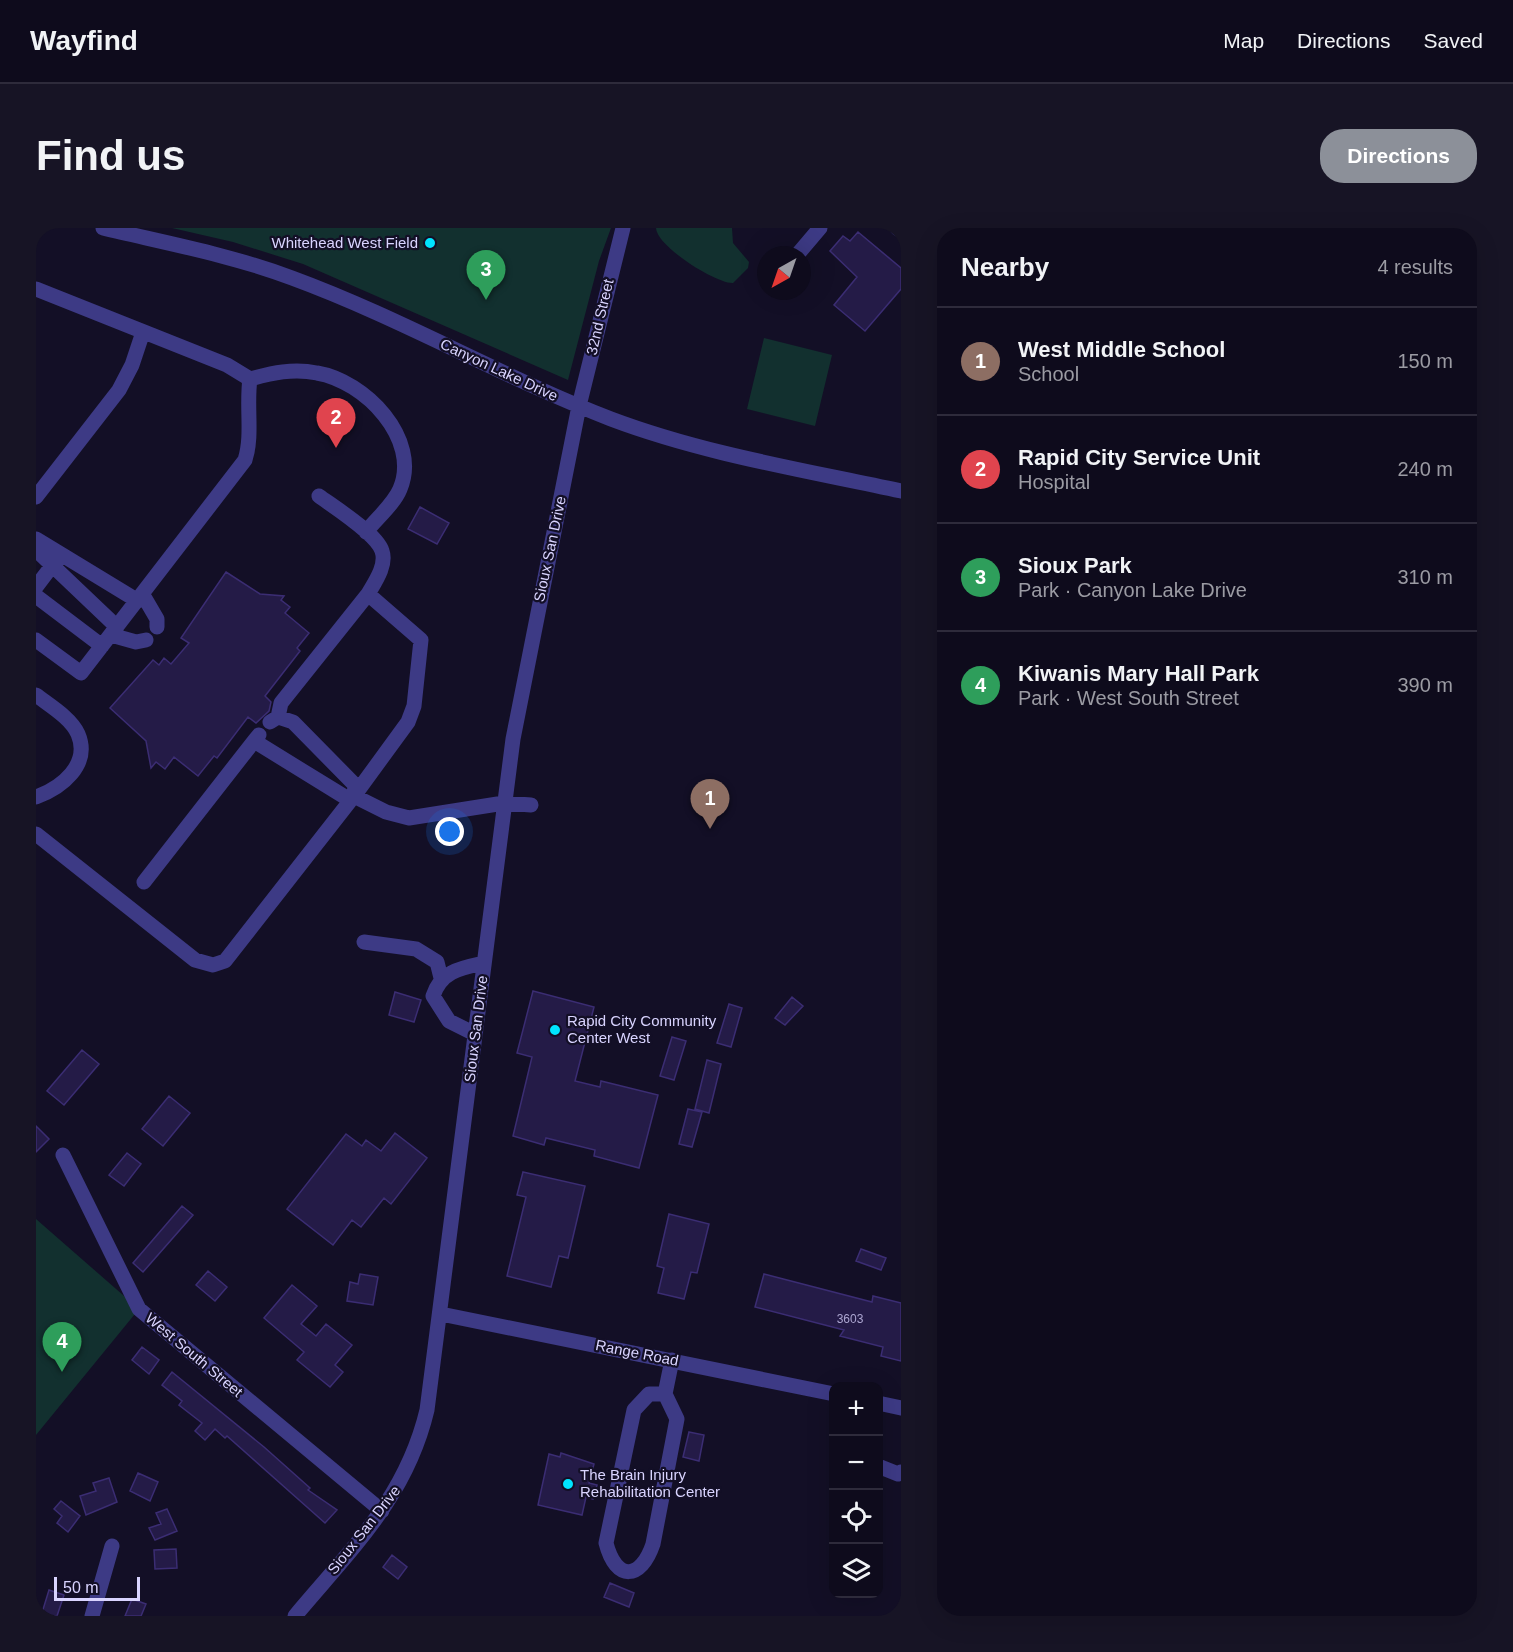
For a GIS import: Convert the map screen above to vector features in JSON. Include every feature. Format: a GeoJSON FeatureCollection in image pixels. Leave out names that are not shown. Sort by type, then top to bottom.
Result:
{"type":"FeatureCollection","features":[{"type":"Feature","properties":{"kind":"street","name":"Canyon Lake Drive"},"geometry":{"type":"LineString","coordinates":[[103,228],[210,253],[291,278],[579,406],[637,428],[724,452],[901,491]]}},
{"type":"Feature","properties":{"kind":"street","name":"32nd Street"},"geometry":{"type":"LineString","coordinates":[[579,406],[622,228]]}},
{"type":"Feature","properties":{"kind":"street"},"geometry":{"type":"LineString","coordinates":[[805,246],[820,228]]}},
{"type":"Feature","properties":{"kind":"street"},"geometry":{"type":"LineString","coordinates":[[897,228],[901,231]]}},
{"type":"Feature","properties":{"kind":"street"},"geometry":{"type":"LineString","coordinates":[[36,289],[227,365],[250,379],[280,370],[319,373],[350,386],[390,423],[401,440],[406,460],[400,490],[366,532]]}},
{"type":"Feature","properties":{"kind":"street"},"geometry":{"type":"LineString","coordinates":[[36,497],[119,390],[132,365],[143,332]]}},
{"type":"Feature","properties":{"kind":"street"},"geometry":{"type":"LineString","coordinates":[[36,640],[81,673],[245,460],[249,441],[247,407],[250,379]]}},
{"type":"Feature","properties":{"kind":"street","name":"Sioux San Drive"},"geometry":{"type":"LineString","coordinates":[[295,1616],[382,1511],[403,1479],[418,1444],[427,1410],[441,1314],[504,803],[520,701],[579,406]]}},
{"type":"Feature","properties":{"kind":"street"},"geometry":{"type":"LineString","coordinates":[[319,496],[366,532],[382,551],[379,574],[368,594],[281,704],[274,719],[293,722],[355,785],[354,796]]}},
{"type":"Feature","properties":{"kind":"street"},"geometry":{"type":"LineString","coordinates":[[36,539],[57,560],[110,636]]}},
{"type":"Feature","properties":{"kind":"street"},"geometry":{"type":"LineString","coordinates":[[36,550],[140,598],[157,619],[157,627]]}},
{"type":"Feature","properties":{"kind":"street"},"geometry":{"type":"LineString","coordinates":[[36,587],[57,560]]}},
{"type":"Feature","properties":{"kind":"street"},"geometry":{"type":"LineString","coordinates":[[36,834],[195,960],[213,965],[225,961],[354,796],[408,722],[414,706],[422,640],[368,594]]}},
{"type":"Feature","properties":{"kind":"street"},"geometry":{"type":"LineString","coordinates":[[36,596],[110,636],[136,642],[146,640]]}},
{"type":"Feature","properties":{"kind":"street"},"geometry":{"type":"LineString","coordinates":[[36,695],[65,718],[78,734],[80,753],[68,781],[55,790],[36,797]]}},
{"type":"Feature","properties":{"kind":"street"},"geometry":{"type":"LineString","coordinates":[[144,882],[257,738],[345,797],[354,796],[386,812],[410,818],[504,803],[531,805]]}},
{"type":"Feature","properties":{"kind":"street"},"geometry":{"type":"LineString","coordinates":[[364,942],[416,949],[437,962],[441,978]]}},
{"type":"Feature","properties":{"kind":"street"},"geometry":{"type":"LineString","coordinates":[[475,1034],[449,1021],[434,1001],[441,978],[458,969],[484,963]]}},
{"type":"Feature","properties":{"kind":"street","name":"West South Street"},"geometry":{"type":"LineString","coordinates":[[63,1155],[139,1309],[382,1511]]}},
{"type":"Feature","properties":{"kind":"street","name":"Range Road"},"geometry":{"type":"LineString","coordinates":[[441,1314],[829,1393]]}},
{"type":"Feature","properties":{"kind":"street"},"geometry":{"type":"LineString","coordinates":[[665,1394],[649,1394],[634,1410],[606,1543],[610,1559],[617,1570],[624,1572],[638,1569],[648,1557],[653,1544],[677,1419],[665,1394],[672,1360]]}},
{"type":"Feature","properties":{"kind":"street"},"geometry":{"type":"LineString","coordinates":[[883,1404],[901,1408]]}},
{"type":"Feature","properties":{"kind":"street"},"geometry":{"type":"LineString","coordinates":[[883,1468],[898,1474],[901,1472]]}},
{"type":"Feature","properties":{"kind":"street"},"geometry":{"type":"LineString","coordinates":[[92,1616],[112,1546]]}},
{"type":"Feature","properties":{"kind":"green space"},"geometry":{"type":"Polygon","coordinates":[[[172,228],[611,228],[599,261],[568,380],[303,264],[233,242],[172,228]]]}},
{"type":"Feature","properties":{"kind":"green space"},"geometry":{"type":"Polygon","coordinates":[[[656,228],[732,228],[733,243],[749,262],[748,268],[733,283],[714,278],[689,263],[666,245],[656,228]]]}},
{"type":"Feature","properties":{"kind":"green space"},"geometry":{"type":"Polygon","coordinates":[[[764,338],[832,355],[815,426],[747,409],[764,338]]]}},
{"type":"Feature","properties":{"kind":"green space"},"geometry":{"type":"Polygon","coordinates":[[[36,1219],[139,1309],[36,1435],[36,1219]]]}},
{"type":"Feature","properties":{"kind":"building"},"geometry":{"type":"Polygon","coordinates":[[[858,232],[901,268],[901,289],[865,331],[834,305],[857,277],[830,251],[843,236],[850,241],[858,232]]]}},
{"type":"Feature","properties":{"kind":"building"},"geometry":{"type":"Polygon","coordinates":[[[420,507],[449,523],[437,544],[408,529],[420,507]]]}},
{"type":"Feature","properties":{"kind":"building"},"geometry":{"type":"Polygon","coordinates":[[[226,572],[260,594],[284,596],[281,600],[290,607],[285,613],[309,633],[297,648],[300,651],[265,696],[271,702],[269,711],[256,723],[248,717],[217,758],[214,756],[198,776],[174,757],[165,769],[156,762],[151,768],[146,741],[110,708],[153,660],[159,665],[164,658],[171,664],[189,643],[181,638],[226,572]]]}},
{"type":"Feature","properties":{"kind":"building"},"geometry":{"type":"Polygon","coordinates":[[[533,991],[594,1007],[575,1081],[600,1087],[601,1081],[658,1095],[639,1168],[594,1156],[595,1150],[546,1138],[544,1145],[513,1136],[532,1057],[517,1053],[533,991]]]}},
{"type":"Feature","properties":{"kind":"building"},"geometry":{"type":"Polygon","coordinates":[[[395,992],[421,1000],[414,1022],[389,1015],[395,992]]]}},
{"type":"Feature","properties":{"kind":"building"},"geometry":{"type":"Polygon","coordinates":[[[792,997],[803,1006],[785,1025],[775,1018],[792,997]]]}},
{"type":"Feature","properties":{"kind":"building"},"geometry":{"type":"Polygon","coordinates":[[[729,1004],[742,1008],[731,1047],[717,1043],[729,1004]]]}},
{"type":"Feature","properties":{"kind":"building"},"geometry":{"type":"Polygon","coordinates":[[[672,1037],[686,1041],[674,1080],[660,1076],[672,1037]]]}},
{"type":"Feature","properties":{"kind":"building"},"geometry":{"type":"Polygon","coordinates":[[[82,1050],[99,1064],[64,1105],[47,1091],[82,1050]]]}},
{"type":"Feature","properties":{"kind":"building"},"geometry":{"type":"Polygon","coordinates":[[[707,1060],[721,1064],[709,1113],[695,1109],[707,1060]]]}},
{"type":"Feature","properties":{"kind":"building"},"geometry":{"type":"Polygon","coordinates":[[[169,1096],[190,1113],[163,1146],[142,1129],[169,1096]]]}},
{"type":"Feature","properties":{"kind":"building"},"geometry":{"type":"Polygon","coordinates":[[[688,1109],[702,1112],[692,1147],[679,1144],[688,1109]]]}},
{"type":"Feature","properties":{"kind":"building"},"geometry":{"type":"Polygon","coordinates":[[[36,1126],[49,1139],[36,1152],[36,1126]]]}},
{"type":"Feature","properties":{"kind":"building"},"geometry":{"type":"Polygon","coordinates":[[[395,1133],[427,1158],[391,1204],[384,1198],[361,1227],[352,1220],[333,1245],[287,1209],[346,1134],[362,1146],[366,1140],[381,1151],[395,1133]]]}},
{"type":"Feature","properties":{"kind":"building"},"geometry":{"type":"Polygon","coordinates":[[[127,1153],[141,1164],[124,1186],[109,1175],[127,1153]]]}},
{"type":"Feature","properties":{"kind":"building"},"geometry":{"type":"Polygon","coordinates":[[[523,1172],[585,1186],[568,1258],[559,1256],[551,1287],[507,1276],[526,1197],[517,1195],[523,1172]]]}},
{"type":"Feature","properties":{"kind":"building"},"geometry":{"type":"Polygon","coordinates":[[[182,1206],[193,1215],[143,1272],[133,1263],[182,1206]]]}},
{"type":"Feature","properties":{"kind":"building"},"geometry":{"type":"Polygon","coordinates":[[[669,1214],[709,1224],[697,1273],[691,1272],[684,1299],[658,1293],[664,1268],[657,1266],[669,1214]]]}},
{"type":"Feature","properties":{"kind":"building"},"geometry":{"type":"Polygon","coordinates":[[[861,1249],[886,1258],[881,1270],[856,1261],[861,1249]]]}},
{"type":"Feature","properties":{"kind":"building"},"geometry":{"type":"Polygon","coordinates":[[[208,1271],[227,1287],[215,1301],[196,1285],[208,1271]]]}},
{"type":"Feature","properties":{"kind":"building"},"geometry":{"type":"Polygon","coordinates":[[[360,1274],[378,1277],[373,1305],[347,1301],[350,1282],[358,1284],[360,1274]]]}},
{"type":"Feature","properties":{"kind":"building"},"geometry":{"type":"Polygon","coordinates":[[[764,1274],[872,1302],[873,1296],[901,1303],[901,1361],[881,1356],[883,1347],[840,1336],[844,1330],[755,1307],[764,1274]]]}},
{"type":"Feature","properties":{"kind":"building"},"geometry":{"type":"Polygon","coordinates":[[[292,1285],[317,1306],[301,1324],[316,1336],[326,1324],[352,1345],[335,1365],[343,1372],[330,1387],[297,1360],[304,1352],[264,1318],[292,1285]]]}},
{"type":"Feature","properties":{"kind":"building"},"geometry":{"type":"Polygon","coordinates":[[[142,1347],[159,1360],[149,1374],[132,1360],[142,1347]]]}},
{"type":"Feature","properties":{"kind":"building"},"geometry":{"type":"Polygon","coordinates":[[[172,1372],[264,1447],[310,1488],[308,1490],[337,1510],[325,1523],[227,1436],[225,1438],[215,1429],[205,1440],[195,1431],[202,1423],[179,1405],[182,1401],[162,1385],[172,1372]]]}},
{"type":"Feature","properties":{"kind":"building"},"geometry":{"type":"Polygon","coordinates":[[[689,1432],[704,1435],[699,1461],[683,1457],[689,1432]]]}},
{"type":"Feature","properties":{"kind":"building","name":"The Brain Injury Rehabilitation Center"},"geometry":{"type":"Polygon","coordinates":[[[561,1453],[594,1464],[589,1483],[597,1485],[593,1499],[586,1497],[582,1515],[538,1505],[549,1454],[560,1457],[561,1453]]]}},
{"type":"Feature","properties":{"kind":"building"},"geometry":{"type":"Polygon","coordinates":[[[138,1473],[158,1482],[150,1501],[130,1491],[138,1473]]]}},
{"type":"Feature","properties":{"kind":"building"},"geometry":{"type":"Polygon","coordinates":[[[109,1478],[117,1502],[86,1515],[80,1496],[96,1491],[93,1483],[109,1478]]]}},
{"type":"Feature","properties":{"kind":"building"},"geometry":{"type":"Polygon","coordinates":[[[61,1501],[80,1516],[68,1532],[57,1523],[62,1516],[54,1509],[61,1501]]]}},
{"type":"Feature","properties":{"kind":"building"},"geometry":{"type":"Polygon","coordinates":[[[167,1509],[177,1531],[155,1540],[149,1528],[161,1524],[156,1513],[167,1509]]]}},
{"type":"Feature","properties":{"kind":"building"},"geometry":{"type":"Polygon","coordinates":[[[176,1549],[177,1568],[155,1569],[154,1550],[176,1549]]]}},
{"type":"Feature","properties":{"kind":"building"},"geometry":{"type":"Polygon","coordinates":[[[392,1555],[407,1567],[398,1579],[383,1567],[392,1555]]]}},
{"type":"Feature","properties":{"kind":"building"},"geometry":{"type":"Polygon","coordinates":[[[610,1583],[634,1593],[629,1607],[604,1597],[610,1583]]]}},
{"type":"Feature","properties":{"kind":"building"},"geometry":{"type":"Polygon","coordinates":[[[49,1590],[64,1595],[57,1616],[41,1616],[49,1590]]]}},
{"type":"Feature","properties":{"kind":"building"},"geometry":{"type":"Polygon","coordinates":[[[132,1599],[146,1604],[141,1616],[125,1616],[132,1599]]]}},
{"type":"Feature","properties":{"kind":"place","name":"Whitehead West Field"},"geometry":{"type":"Point","coordinates":[430,243]}},
{"type":"Feature","properties":{"kind":"place","name":"Sioux Park"},"geometry":{"type":"Point","coordinates":[486,300]}},
{"type":"Feature","properties":{"kind":"place","name":"Rapid City Service Unit"},"geometry":{"type":"Point","coordinates":[336,448]}},
{"type":"Feature","properties":{"kind":"place","name":"West Middle School"},"geometry":{"type":"Point","coordinates":[710,829]}},
{"type":"Feature","properties":{"kind":"place","name":"Rapid City Community Center West"},"geometry":{"type":"Point","coordinates":[555,1030]}},
{"type":"Feature","properties":{"kind":"place","name":"Kiwanis Mary Hall Park"},"geometry":{"type":"Point","coordinates":[62,1372]}},
{"type":"Feature","properties":{"kind":"place","name":"The Brain Injury Rehabilitation Center"},"geometry":{"type":"Point","coordinates":[568,1484]}}]}
